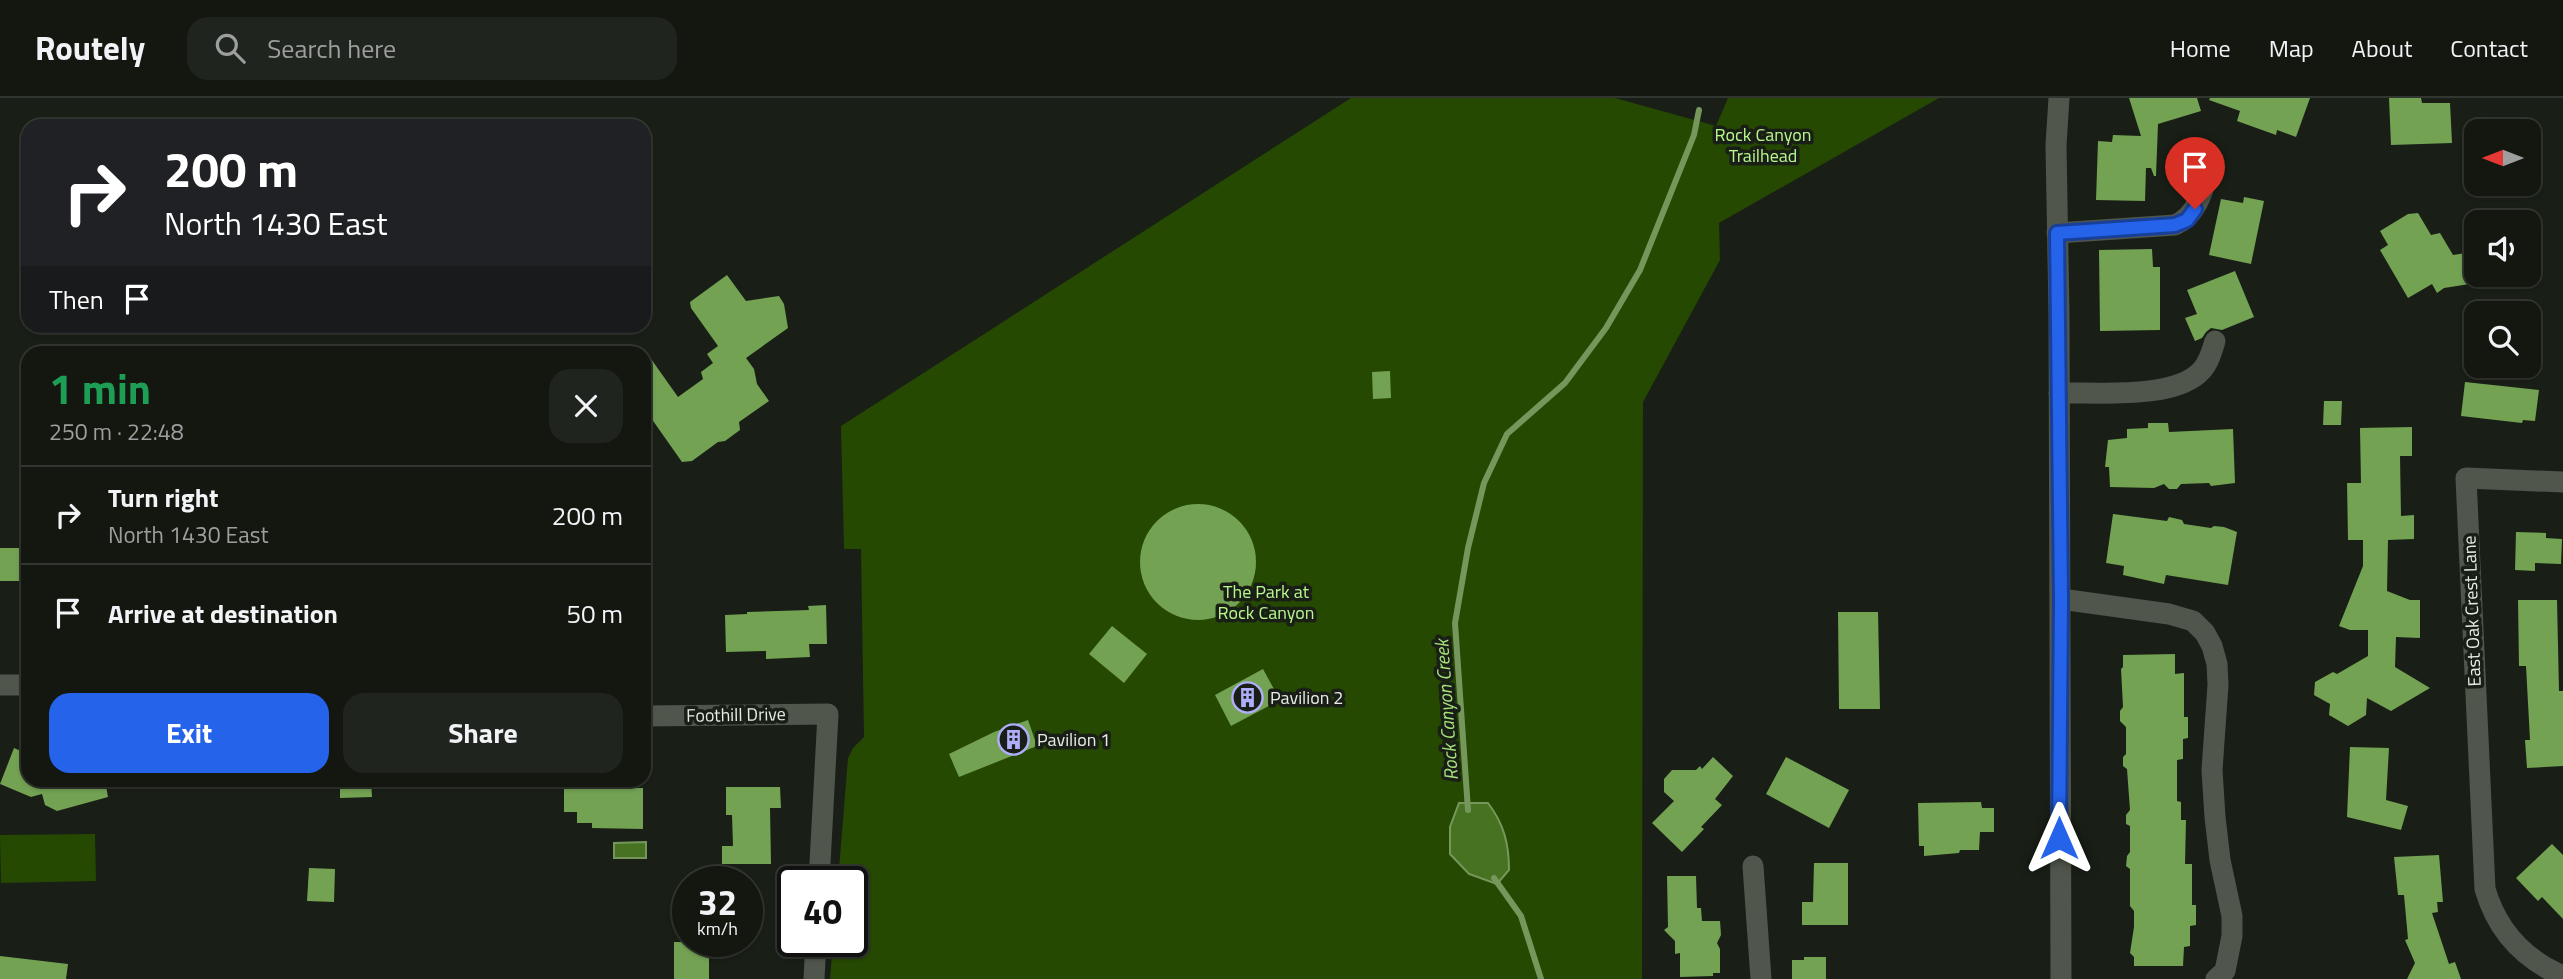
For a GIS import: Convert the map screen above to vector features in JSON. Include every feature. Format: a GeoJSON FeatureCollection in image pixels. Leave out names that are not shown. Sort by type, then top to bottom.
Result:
{"type":"FeatureCollection","features":[{"type":"Feature","properties":{"kind":"street"},"geometry":{"type":"LineString","coordinates":[[2057,108],[2061,979]]}},
{"type":"Feature","properties":{"kind":"street"},"geometry":{"type":"LineString","coordinates":[[2057,233],[2175,225],[2187,220],[2195,209],[2212,160]]}},
{"type":"Feature","properties":{"kind":"street"},"geometry":{"type":"LineString","coordinates":[[2059,393],[2171,388],[2189,381],[2202,371],[2210,358],[2215,341]]}},
{"type":"Feature","properties":{"kind":"street","name":"East Oak Crest Lane"},"geometry":{"type":"LineString","coordinates":[[2563,482],[2466,478],[2485,889],[2496,919],[2511,941],[2532,960],[2563,976]]}},
{"type":"Feature","properties":{"kind":"street"},"geometry":{"type":"LineString","coordinates":[[2061,599],[2169,614],[2193,621],[2213,646],[2218,685],[2213,793],[2220,860],[2232,916],[2225,971],[2216,979]]}},
{"type":"Feature","properties":{"kind":"street"},"geometry":{"type":"LineString","coordinates":[[0,685],[21,685]]}},
{"type":"Feature","properties":{"kind":"street","name":"Foothill Drive"},"geometry":{"type":"LineString","coordinates":[[651,716],[828,714],[820,866]]}},
{"type":"Feature","properties":{"kind":"street"},"geometry":{"type":"LineString","coordinates":[[1753,866],[1761,979]]}},
{"type":"Feature","properties":{"kind":"street"},"geometry":{"type":"LineString","coordinates":[[814,979],[815,957]]}},
{"type":"Feature","properties":{"kind":"green space","name":"The Park at Rock Canyon"},"geometry":{"type":"Polygon","coordinates":[[[1351,98],[1615,98],[1716,126],[1728,98],[1939,98],[1719,223],[1720,260],[1643,402],[1642,979],[830,979],[832,957],[868,957],[868,866],[839,866],[848,758],[864,737],[861,549],[844,549],[841,426],[1351,98]]]}},
{"type":"Feature","properties":{"kind":"green space"},"geometry":{"type":"Polygon","coordinates":[[[95,834],[96,881],[1,883],[0,835],[95,834]]]}},
{"type":"Feature","properties":{"kind":"shaded area"},"geometry":{"type":"Polygon","coordinates":[[[1459,803],[1488,803],[1502,827],[1507,843],[1509,870],[1497,884],[1469,874],[1450,854],[1450,827],[1459,803]]]}},
{"type":"Feature","properties":{"kind":"shaded area"},"geometry":{"type":"Polygon","coordinates":[[[646,842],[646,858],[614,858],[614,843],[646,842]]]}},
{"type":"Feature","properties":{"kind":"building"},"geometry":{"type":"Polygon","coordinates":[[[2129,98],[2197,98],[2201,111],[2158,124],[2156,176],[2151,168],[2146,168],[2145,201],[2096,200],[2098,141],[2112,142],[2113,135],[2141,136],[2129,98]]]}},
{"type":"Feature","properties":{"kind":"building"},"geometry":{"type":"Polygon","coordinates":[[[2310,98],[2296,137],[2277,130],[2276,135],[2237,121],[2240,111],[2209,100],[2310,98]]]}},
{"type":"Feature","properties":{"kind":"building"},"geometry":{"type":"Polygon","coordinates":[[[2389,98],[2421,98],[2422,103],[2450,103],[2452,143],[2391,145],[2389,98]]]}},
{"type":"Feature","properties":{"kind":"building"},"geometry":{"type":"Polygon","coordinates":[[[2244,197],[2264,201],[2251,264],[2209,255],[2221,199],[2243,203],[2244,197]]]}},
{"type":"Feature","properties":{"kind":"building"},"geometry":{"type":"Polygon","coordinates":[[[2418,213],[2431,235],[2440,233],[2453,255],[2464,253],[2464,285],[2444,288],[2437,293],[2432,284],[2408,298],[2380,250],[2388,245],[2380,231],[2408,214],[2418,213]]]}},
{"type":"Feature","properties":{"kind":"building"},"geometry":{"type":"Polygon","coordinates":[[[2152,249],[2153,267],[2160,267],[2160,330],[2100,331],[2099,250],[2152,249]]]}},
{"type":"Feature","properties":{"kind":"building"},"geometry":{"type":"Polygon","coordinates":[[[2235,271],[2254,317],[2222,330],[2211,328],[2195,341],[2185,318],[2197,314],[2187,290],[2235,271]]]}},
{"type":"Feature","properties":{"kind":"building"},"geometry":{"type":"Polygon","coordinates":[[[727,275],[746,301],[779,296],[784,304],[788,328],[746,358],[754,369],[757,384],[769,401],[739,422],[740,430],[725,441],[718,442],[692,461],[682,462],[651,418],[651,359],[678,397],[703,379],[701,372],[713,363],[707,354],[718,346],[691,308],[690,302],[727,275]]]}},
{"type":"Feature","properties":{"kind":"building"},"geometry":{"type":"Polygon","coordinates":[[[1390,371],[1391,398],[1373,399],[1372,372],[1390,371]]]}},
{"type":"Feature","properties":{"kind":"building"},"geometry":{"type":"Polygon","coordinates":[[[2465,382],[2539,390],[2535,421],[2523,420],[2522,423],[2461,416],[2465,382]]]}},
{"type":"Feature","properties":{"kind":"building"},"geometry":{"type":"Polygon","coordinates":[[[2324,401],[2342,401],[2341,425],[2323,425],[2324,401]]]}},
{"type":"Feature","properties":{"kind":"building"},"geometry":{"type":"Polygon","coordinates":[[[2148,423],[2168,423],[2169,432],[2233,429],[2235,483],[2211,486],[2209,483],[2181,484],[2177,489],[2169,489],[2164,484],[2154,488],[2110,487],[2109,467],[2105,467],[2108,440],[2127,438],[2127,429],[2148,428],[2148,423]]]}},
{"type":"Feature","properties":{"kind":"building"},"geometry":{"type":"Polygon","coordinates":[[[2412,427],[2412,456],[2400,456],[2401,516],[2414,515],[2414,539],[2388,540],[2387,591],[2410,600],[2420,600],[2420,638],[2396,637],[2395,667],[2430,688],[2391,711],[2367,698],[2366,715],[2348,726],[2329,715],[2330,704],[2314,695],[2315,682],[2333,672],[2337,674],[2368,656],[2368,630],[2350,630],[2339,626],[2363,566],[2363,540],[2348,540],[2347,483],[2361,483],[2360,428],[2412,427]]]}},
{"type":"Feature","properties":{"kind":"building"},"geometry":{"type":"Polygon","coordinates":[[[1198,504],[1220,509],[1239,521],[1251,540],[1256,562],[1251,584],[1239,603],[1220,615],[1198,620],[1176,615],[1157,603],[1145,584],[1140,562],[1145,540],[1157,521],[1176,509],[1198,504]]]}},
{"type":"Feature","properties":{"kind":"building"},"geometry":{"type":"Polygon","coordinates":[[[2113,514],[2167,521],[2169,517],[2182,520],[2184,524],[2224,527],[2237,532],[2228,585],[2166,575],[2164,584],[2123,575],[2124,566],[2106,563],[2113,514]]]}},
{"type":"Feature","properties":{"kind":"building"},"geometry":{"type":"Polygon","coordinates":[[[2516,532],[2546,533],[2546,538],[2562,539],[2561,564],[2535,563],[2535,571],[2515,570],[2516,532]]]}},
{"type":"Feature","properties":{"kind":"building"},"geometry":{"type":"Polygon","coordinates":[[[0,548],[21,548],[21,581],[0,581],[0,548]]]}},
{"type":"Feature","properties":{"kind":"building"},"geometry":{"type":"Polygon","coordinates":[[[2518,600],[2557,600],[2559,691],[2563,691],[2563,766],[2527,768],[2525,740],[2530,740],[2526,666],[2519,666],[2518,600]]]}},
{"type":"Feature","properties":{"kind":"building"},"geometry":{"type":"Polygon","coordinates":[[[826,605],[827,644],[809,644],[810,657],[766,659],[766,651],[726,652],[725,615],[809,610],[808,606],[826,605]]]}},
{"type":"Feature","properties":{"kind":"building"},"geometry":{"type":"Polygon","coordinates":[[[1838,612],[1878,612],[1880,709],[1839,709],[1838,612]]]}},
{"type":"Feature","properties":{"kind":"building"},"geometry":{"type":"Polygon","coordinates":[[[1112,626],[1147,654],[1124,683],[1089,654],[1112,626]]]}},
{"type":"Feature","properties":{"kind":"building"},"geometry":{"type":"Polygon","coordinates":[[[2175,654],[2175,674],[2184,673],[2184,717],[2188,717],[2188,738],[2183,739],[2183,759],[2177,760],[2177,801],[2181,802],[2181,820],[2186,820],[2185,864],[2192,864],[2192,905],[2196,905],[2196,925],[2190,926],[2190,946],[2184,947],[2183,966],[2134,966],[2134,957],[2130,953],[2134,911],[2130,906],[2130,869],[2126,866],[2130,852],[2130,826],[2126,824],[2126,815],[2130,810],[2127,769],[2123,766],[2126,727],[2120,721],[2123,707],[2121,669],[2123,655],[2175,654]]]}},
{"type":"Feature","properties":{"kind":"building","name":"Pavilion 2"},"geometry":{"type":"Polygon","coordinates":[[[1263,669],[1280,700],[1231,726],[1215,695],[1263,669]]]}},
{"type":"Feature","properties":{"kind":"building"},"geometry":{"type":"Polygon","coordinates":[[[1028,720],[1037,746],[959,777],[949,754],[994,732],[1028,720]]]}},
{"type":"Feature","properties":{"kind":"building"},"geometry":{"type":"Polygon","coordinates":[[[2350,747],[2389,748],[2386,800],[2408,806],[2401,830],[2347,817],[2350,747]]]}},
{"type":"Feature","properties":{"kind":"building"},"geometry":{"type":"Polygon","coordinates":[[[14,748],[21,751],[21,787],[106,787],[108,797],[57,811],[45,805],[42,794],[31,797],[0,784],[14,748]]]}},
{"type":"Feature","properties":{"kind":"building"},"geometry":{"type":"Polygon","coordinates":[[[1713,757],[1733,776],[1715,799],[1722,805],[1682,852],[1652,823],[1674,801],[1664,792],[1664,779],[1672,770],[1696,770],[1700,766],[1702,769],[1713,757]]]}},
{"type":"Feature","properties":{"kind":"building"},"geometry":{"type":"Polygon","coordinates":[[[1786,757],[1849,790],[1829,828],[1766,794],[1786,757]]]}},
{"type":"Feature","properties":{"kind":"building"},"geometry":{"type":"Polygon","coordinates":[[[340,787],[371,787],[372,797],[340,798],[340,787]]]}},
{"type":"Feature","properties":{"kind":"building"},"geometry":{"type":"Polygon","coordinates":[[[726,787],[780,787],[781,808],[770,808],[771,864],[722,864],[722,846],[733,846],[732,815],[726,815],[726,787]]]}},
{"type":"Feature","properties":{"kind":"building"},"geometry":{"type":"Polygon","coordinates":[[[564,788],[643,788],[643,829],[592,828],[592,823],[577,823],[577,812],[564,812],[564,788]]]}},
{"type":"Feature","properties":{"kind":"building"},"geometry":{"type":"Polygon","coordinates":[[[1981,802],[1982,808],[1994,808],[1994,832],[1980,832],[1979,850],[1924,856],[1924,846],[1919,846],[1918,803],[1981,802]]]}},
{"type":"Feature","properties":{"kind":"building"},"geometry":{"type":"Polygon","coordinates":[[[2552,844],[2563,855],[2563,919],[2542,897],[2538,901],[2516,878],[2552,844]]]}},
{"type":"Feature","properties":{"kind":"building"},"geometry":{"type":"Polygon","coordinates":[[[2439,855],[2443,902],[2437,902],[2438,912],[2432,913],[2449,964],[2455,962],[2461,979],[2407,979],[2415,963],[2405,940],[2408,939],[2404,895],[2398,895],[2394,857],[2439,855]]]}},
{"type":"Feature","properties":{"kind":"building"},"geometry":{"type":"Polygon","coordinates":[[[1814,863],[1848,863],[1848,925],[1802,925],[1802,902],[1813,902],[1814,863]]]}},
{"type":"Feature","properties":{"kind":"building"},"geometry":{"type":"Polygon","coordinates":[[[309,868],[335,869],[334,902],[307,901],[309,868]]]}},
{"type":"Feature","properties":{"kind":"building"},"geometry":{"type":"Polygon","coordinates":[[[1667,876],[1696,876],[1697,908],[1701,908],[1702,921],[1720,921],[1721,935],[1717,943],[1720,949],[1720,973],[1713,973],[1713,976],[1680,977],[1680,953],[1675,954],[1675,941],[1664,930],[1668,927],[1667,876]]]}},
{"type":"Feature","properties":{"kind":"building"},"geometry":{"type":"Polygon","coordinates":[[[0,956],[68,964],[66,979],[0,979],[0,956]]]}},
{"type":"Feature","properties":{"kind":"building"},"geometry":{"type":"Polygon","coordinates":[[[674,957],[709,957],[709,979],[674,979],[674,957]]]}},
{"type":"Feature","properties":{"kind":"building"},"geometry":{"type":"Polygon","coordinates":[[[1804,957],[1826,957],[1826,979],[1792,979],[1792,960],[1804,960],[1804,957]]]}},
{"type":"Feature","properties":{"kind":"waterway","name":"Rock Canyon Creek"},"geometry":{"type":"LineString","coordinates":[[1468,810],[1455,623],[1468,548],[1484,483],[1507,434],[1565,383],[1606,328],[1640,270],[1694,135],[1699,110]]}},
{"type":"Feature","properties":{"kind":"waterway","name":"Rock Canyon Creek"},"geometry":{"type":"LineString","coordinates":[[1494,878],[1521,916],[1541,979]]}},
{"type":"Feature","properties":{"kind":"place","name":"Pavilion 2"},"geometry":{"type":"Point","coordinates":[1247,698]}},
{"type":"Feature","properties":{"kind":"place","name":"Pavilion 1"},"geometry":{"type":"Point","coordinates":[1014,740]}},
{"type":"Feature","properties":{"kind":"route"},"geometry":{"type":"LineString","coordinates":[[2059,838],[2061,599],[2057,233],[2175,225],[2187,220],[2195,209]]}},
{"type":"Feature","properties":{"kind":"park label","name":"Rock Canyon Trailhead"},"geometry":{"type":"Point","coordinates":[1763,145]}}]}
